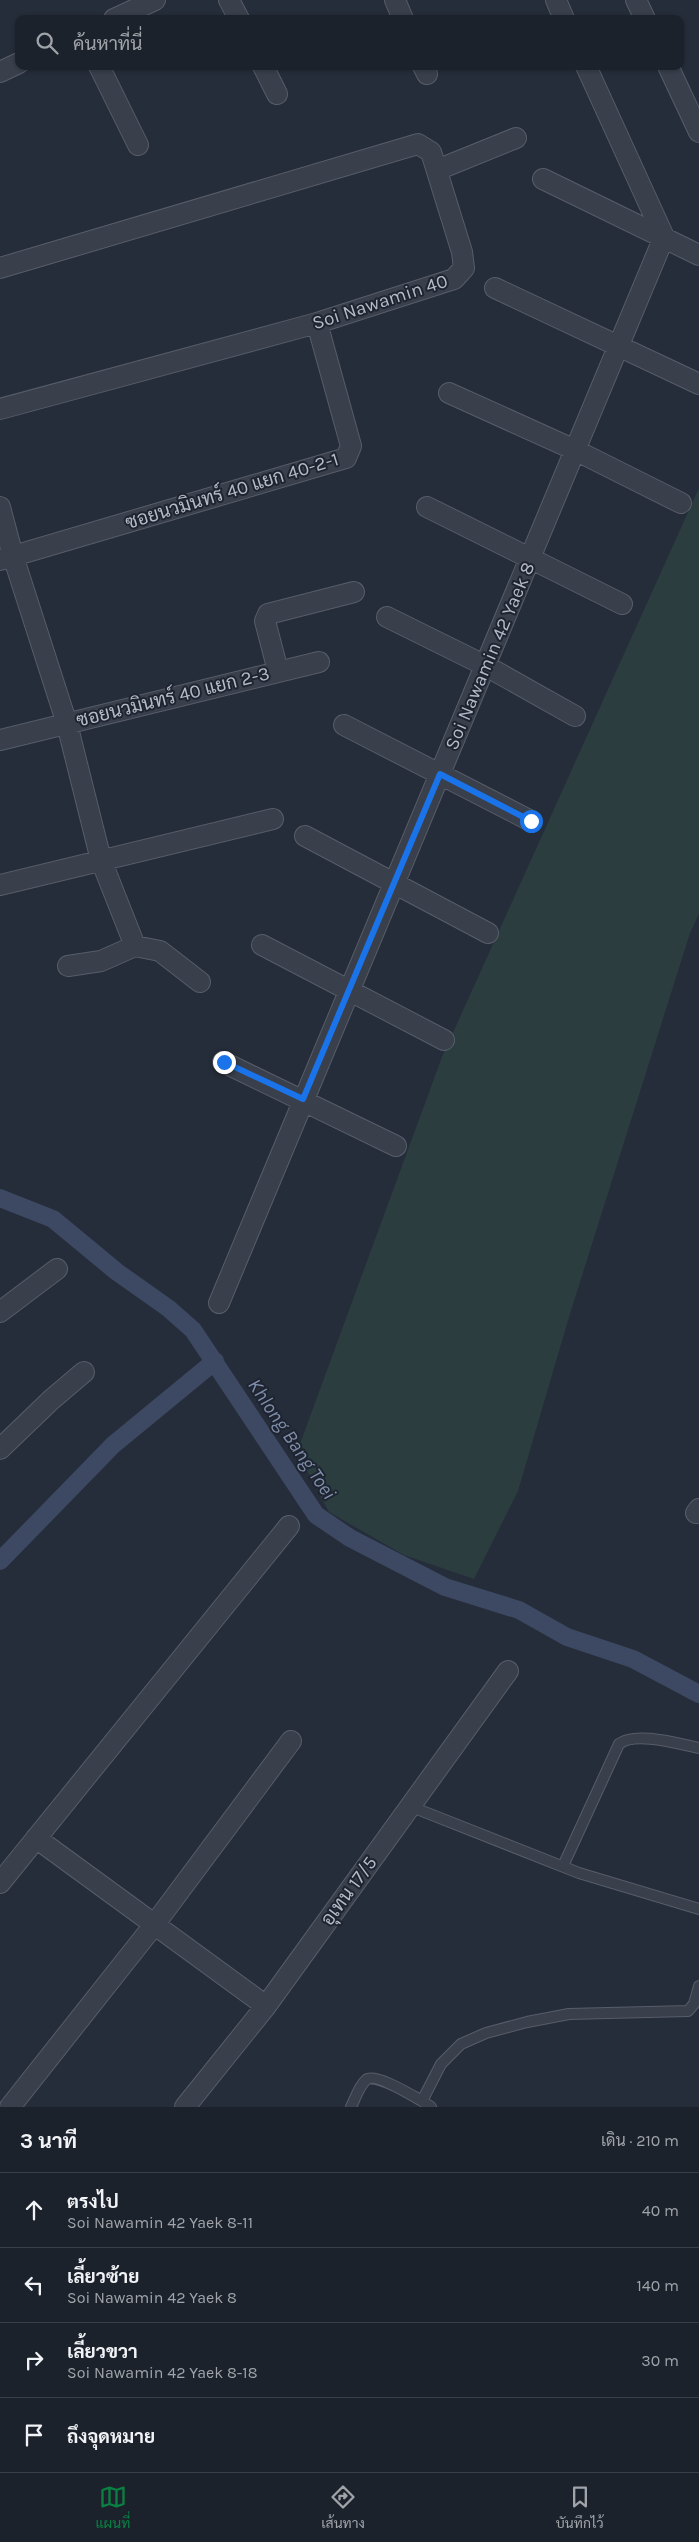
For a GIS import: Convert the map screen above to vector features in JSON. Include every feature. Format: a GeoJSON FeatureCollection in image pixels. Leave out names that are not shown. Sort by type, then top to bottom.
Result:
{"type":"FeatureCollection","features":[{"type":"Feature","properties":{"kind":"street"},"geometry":{"type":"LineString","coordinates":[[123,15],[155,0]]}},
{"type":"Feature","properties":{"kind":"street"},"geometry":{"type":"LineString","coordinates":[[230,0],[237,15]]}},
{"type":"Feature","properties":{"kind":"street"},"geometry":{"type":"LineString","coordinates":[[395,0],[401,15]]}},
{"type":"Feature","properties":{"kind":"street"},"geometry":{"type":"LineString","coordinates":[[556,0],[562,15]]}},
{"type":"Feature","properties":{"kind":"street"},"geometry":{"type":"LineString","coordinates":[[636,0],[643,15]]}},
{"type":"Feature","properties":{"kind":"street"},"geometry":{"type":"LineString","coordinates":[[0,72],[15,65]]}},
{"type":"Feature","properties":{"kind":"street"},"geometry":{"type":"LineString","coordinates":[[101,70],[138,145]]}},
{"type":"Feature","properties":{"kind":"street"},"geometry":{"type":"LineString","coordinates":[[265,70],[277,94]]}},
{"type":"Feature","properties":{"kind":"street"},"geometry":{"type":"LineString","coordinates":[[588,70],[664,237]]}},
{"type":"Feature","properties":{"kind":"street"},"geometry":{"type":"LineString","coordinates":[[670,70],[699,132]]}},
{"type":"Feature","properties":{"kind":"street"},"geometry":{"type":"LineString","coordinates":[[437,170],[516,138]]}},
{"type":"Feature","properties":{"kind":"street","name":"Soi Nawamin 40"},"geometry":{"type":"LineString","coordinates":[[0,268],[418,144],[431,152],[462,252],[464,268],[454,279],[317,322],[0,409]]}},
{"type":"Feature","properties":{"kind":"street"},"geometry":{"type":"LineString","coordinates":[[543,178],[699,255]]}},
{"type":"Feature","properties":{"kind":"street","name":"Soi Nawamin 42 Yaek 8"},"geometry":{"type":"LineString","coordinates":[[219,1303],[664,237]]}},
{"type":"Feature","properties":{"kind":"street"},"geometry":{"type":"LineString","coordinates":[[495,288],[699,384]]}},
{"type":"Feature","properties":{"kind":"street","name":"ซอยนวมินทร์ 40 แยก 40-2-1"},"geometry":{"type":"LineString","coordinates":[[6,558],[346,458],[351,446],[317,322]]}},
{"type":"Feature","properties":{"kind":"street"},"geometry":{"type":"LineString","coordinates":[[449,393],[575,450],[681,503]]}},
{"type":"Feature","properties":{"kind":"street"},"geometry":{"type":"LineString","coordinates":[[0,507],[6,558],[67,724],[101,860],[134,946]]}},
{"type":"Feature","properties":{"kind":"street"},"geometry":{"type":"LineString","coordinates":[[427,507],[622,604]]}},
{"type":"Feature","properties":{"kind":"street","name":"ซอยนวมินทร์ 40 แยก 2-3"},"geometry":{"type":"LineString","coordinates":[[278,671],[265,621],[268,614],[354,592]]}},
{"type":"Feature","properties":{"kind":"street"},"geometry":{"type":"LineString","coordinates":[[387,617],[486,666],[575,716]]}},
{"type":"Feature","properties":{"kind":"street","name":"ซอยนวมินทร์ 40 แยก 2-3"},"geometry":{"type":"LineString","coordinates":[[0,740],[319,662]]}},
{"type":"Feature","properties":{"kind":"street"},"geometry":{"type":"LineString","coordinates":[[344,725],[531,821]]}},
{"type":"Feature","properties":{"kind":"street"},"geometry":{"type":"LineString","coordinates":[[0,885],[273,819]]}},
{"type":"Feature","properties":{"kind":"street"},"geometry":{"type":"LineString","coordinates":[[305,836],[488,933]]}},
{"type":"Feature","properties":{"kind":"street"},"geometry":{"type":"LineString","coordinates":[[262,945],[444,1040]]}},
{"type":"Feature","properties":{"kind":"street"},"geometry":{"type":"LineString","coordinates":[[68,966],[102,961],[134,946],[160,951],[200,982]]}},
{"type":"Feature","properties":{"kind":"street"},"geometry":{"type":"LineString","coordinates":[[224,1062],[396,1146]]}},
{"type":"Feature","properties":{"kind":"street"},"geometry":{"type":"LineString","coordinates":[[0,1312],[57,1269]]}},
{"type":"Feature","properties":{"kind":"street"},"geometry":{"type":"LineString","coordinates":[[0,1449],[84,1372]]}},
{"type":"Feature","properties":{"kind":"street"},"geometry":{"type":"LineString","coordinates":[[0,1883],[289,1526]]}},
{"type":"Feature","properties":{"kind":"street","name":"อุเทน 17/5"},"geometry":{"type":"LineString","coordinates":[[185,2107],[266,2006],[412,1807],[508,1671]]}},
{"type":"Feature","properties":{"kind":"street"},"geometry":{"type":"LineString","coordinates":[[10,2107],[154,1926],[291,1741]]}},
{"type":"Feature","properties":{"kind":"street"},"geometry":{"type":"LineString","coordinates":[[36,1838],[266,2006]]}},
{"type":"Feature","properties":{"kind":"lane"},"geometry":{"type":"LineString","coordinates":[[563,1866],[619,1744],[626,1739],[639,1738],[699,1748]]}},
{"type":"Feature","properties":{"kind":"lane"},"geometry":{"type":"LineString","coordinates":[[412,1807],[563,1866],[699,1909]]}},
{"type":"Feature","properties":{"kind":"lane"},"geometry":{"type":"LineString","coordinates":[[350,2107],[366,2080],[370,2077],[379,2079],[427,2104],[441,2064],[461,2044],[486,2032],[568,2014],[688,2011],[694,2004],[699,1986]]}},
{"type":"Feature","properties":{"kind":"shaded area"},"geometry":{"type":"Polygon","coordinates":[[[699,488],[699,914],[690,933],[569,1317],[518,1491],[474,1579],[404,1555],[329,1512],[297,1452],[442,1057],[699,488]]]}},
{"type":"Feature","properties":{"kind":"waterway","name":"Khlong Bang Toei"},"geometry":{"type":"LineString","coordinates":[[0,1198],[53,1219],[117,1272],[168,1308],[193,1330],[316,1515],[350,1538],[445,1587],[519,1610],[567,1637],[633,1659],[699,1694]]}},
{"type":"Feature","properties":{"kind":"waterway"},"geometry":{"type":"LineString","coordinates":[[0,1561],[113,1445],[215,1361]]}},
{"type":"Feature","properties":{"kind":"route"},"geometry":{"type":"LineString","coordinates":[[224,1062],[303,1099],[440,774],[531,821]]}}]}
